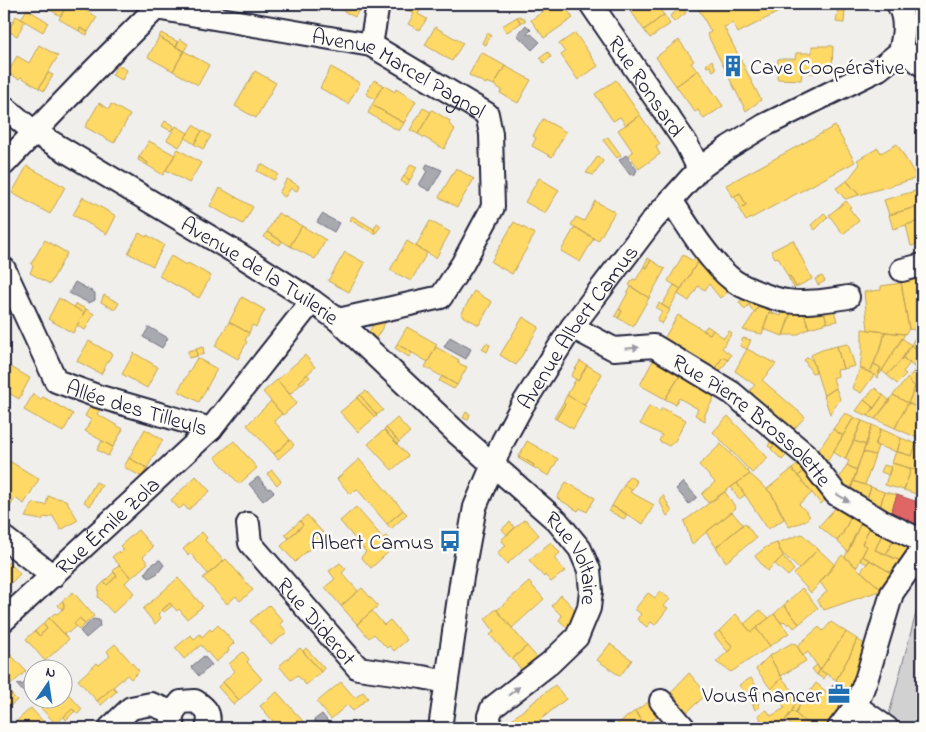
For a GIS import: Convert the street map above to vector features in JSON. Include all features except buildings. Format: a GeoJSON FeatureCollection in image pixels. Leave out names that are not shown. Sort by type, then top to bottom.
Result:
{"type":"FeatureCollection","features":[{"type":"Feature","properties":{"kind":"street"},"geometry":{"type":"LineString","coordinates":[[371,45],[378,4]]}},
{"type":"Feature","properties":{"kind":"street","name":"Rue Ronsard"},"geometry":{"type":"LineString","coordinates":[[591,4],[686,143],[699,169]]}},
{"type":"Feature","properties":{"kind":"street"},"geometry":{"type":"LineString","coordinates":[[4,164],[157,6]]}},
{"type":"Feature","properties":{"kind":"street","name":"Avenue Marcel Pagnol"},"geometry":{"type":"LineString","coordinates":[[157,6],[371,45],[487,114],[491,134],[493,208],[463,263],[441,297],[338,320]]}},
{"type":"Feature","properties":{"kind":"street"},"geometry":{"type":"LineString","coordinates":[[908,13],[900,52],[910,55],[922,65]]}},
{"type":"Feature","properties":{"kind":"street","name":"Avenue Albert Camus"},"geometry":{"type":"LineString","coordinates":[[440,728],[472,519],[492,465],[522,406],[572,327],[653,220],[699,169],[729,147],[765,125],[879,69],[900,52]]}},
{"type":"Feature","properties":{"kind":"street","name":"Avenue de la Tuilerie"},"geometry":{"type":"LineString","coordinates":[[4,107],[34,132],[240,255],[338,320],[492,465]]}},
{"type":"Feature","properties":{"kind":"street"},"geometry":{"type":"LineString","coordinates":[[671,200],[714,261],[735,281],[762,294],[786,301],[810,302],[848,297]]}},
{"type":"Feature","properties":{"kind":"street","name":"Allée des Tilleuls"},"geometry":{"type":"LineString","coordinates":[[4,269],[56,381],[97,396],[211,429],[312,301]]}},
{"type":"Feature","properties":{"kind":"street","name":"Rue Pierre Brossolette"},"geometry":{"type":"LineString","coordinates":[[572,327],[614,349],[654,346],[732,394],[747,406],[806,454],[836,494],[883,522],[922,541]]}},
{"type":"Feature","properties":{"kind":"street","name":"Rue Émile Zola"},"geometry":{"type":"LineString","coordinates":[[4,620],[211,429]]}},
{"type":"Feature","properties":{"kind":"street","name":"Rue Voltaire"},"geometry":{"type":"LineString","coordinates":[[490,728],[489,716],[492,708],[550,663],[577,637],[589,608],[592,591],[589,570],[580,549],[557,521],[492,465]]}},
{"type":"Feature","properties":{"kind":"street","name":"Rue Diderot"},"geometry":{"type":"LineString","coordinates":[[248,524],[250,543],[358,668],[446,682]]}},
{"type":"Feature","properties":{"kind":"street"},"geometry":{"type":"LineString","coordinates":[[4,538],[53,576]]}},
{"type":"Feature","properties":{"kind":"street"},"geometry":{"type":"LineString","coordinates":[[839,728],[856,706],[892,593],[922,550]]}},
{"type":"Feature","properties":{"kind":"street"},"geometry":{"type":"LineString","coordinates":[[110,728],[132,708],[151,704],[173,720],[182,702],[195,701],[206,708],[210,721],[207,728]]}},
{"type":"Feature","properties":{"kind":"street"},"geometry":{"type":"LineString","coordinates":[[661,701],[684,728]]}},
{"type":"Feature","properties":{"kind":"street"},"geometry":{"type":"LineString","coordinates":[[856,706],[886,728]]}},
{"type":"Feature","properties":{"kind":"shaded area"},"geometry":{"type":"Polygon","coordinates":[[[526,25],[531,30],[527,34],[531,34],[540,42],[532,50],[517,35],[526,25]]]}},
{"type":"Feature","properties":{"kind":"shaded area"},"geometry":{"type":"Polygon","coordinates":[[[626,155],[637,170],[634,176],[630,175],[619,160],[626,155]]]}},
{"type":"Feature","properties":{"kind":"shaded area"},"geometry":{"type":"Polygon","coordinates":[[[427,164],[442,170],[430,191],[419,185],[427,171],[425,168],[427,164]]]}},
{"type":"Feature","properties":{"kind":"shaded area"},"geometry":{"type":"Polygon","coordinates":[[[322,214],[339,223],[334,232],[317,222],[322,214]]]}},
{"type":"Feature","properties":{"kind":"shaded area"},"geometry":{"type":"Polygon","coordinates":[[[75,282],[95,293],[95,300],[89,303],[69,293],[75,282]]]}},
{"type":"Feature","properties":{"kind":"shaded area"},"geometry":{"type":"Polygon","coordinates":[[[149,327],[168,338],[162,348],[143,337],[149,327]]]}},
{"type":"Feature","properties":{"kind":"shaded area"},"geometry":{"type":"Polygon","coordinates":[[[450,337],[471,349],[466,359],[444,347],[450,337]]]}},
{"type":"Feature","properties":{"kind":"shaded area"},"geometry":{"type":"Polygon","coordinates":[[[258,477],[268,489],[270,488],[274,492],[263,501],[249,484],[258,477]]]}},
{"type":"Feature","properties":{"kind":"shaded area"},"geometry":{"type":"Polygon","coordinates":[[[683,482],[697,497],[689,504],[676,489],[683,482]]]}},
{"type":"Feature","properties":{"kind":"shaded area"},"geometry":{"type":"Polygon","coordinates":[[[159,560],[164,565],[158,573],[149,578],[145,573],[150,566],[159,560]]]}},
{"type":"Feature","properties":{"kind":"shaded area"},"geometry":{"type":"Polygon","coordinates":[[[920,598],[922,599],[922,728],[903,728],[888,718],[920,598]]]}},
{"type":"Feature","properties":{"kind":"shaded area"},"geometry":{"type":"Polygon","coordinates":[[[93,619],[99,620],[100,626],[86,638],[80,631],[93,619]]]}},
{"type":"Feature","properties":{"kind":"shaded area"},"geometry":{"type":"Polygon","coordinates":[[[204,656],[212,665],[199,676],[191,667],[204,656]]]}},
{"type":"Feature","properties":{"kind":"shaded area"},"geometry":{"type":"Polygon","coordinates":[[[20,683],[22,685],[22,691],[17,685],[20,683]]]}},
{"type":"Feature","properties":{"kind":"shaded area"},"geometry":{"type":"Polygon","coordinates":[[[322,714],[336,728],[321,728],[314,720],[322,714]]]}},
{"type":"Feature","properties":{"kind":"place","name":"Cave Coopérative"},"geometry":{"type":"Point","coordinates":[733,66]}},
{"type":"Feature","properties":{"kind":"place","name":"Albert Camus"},"geometry":{"type":"Point","coordinates":[450,541]}},
{"type":"Feature","properties":{"kind":"place","name":"Vousfinancer"},"geometry":{"type":"Point","coordinates":[839,694]}}]}
